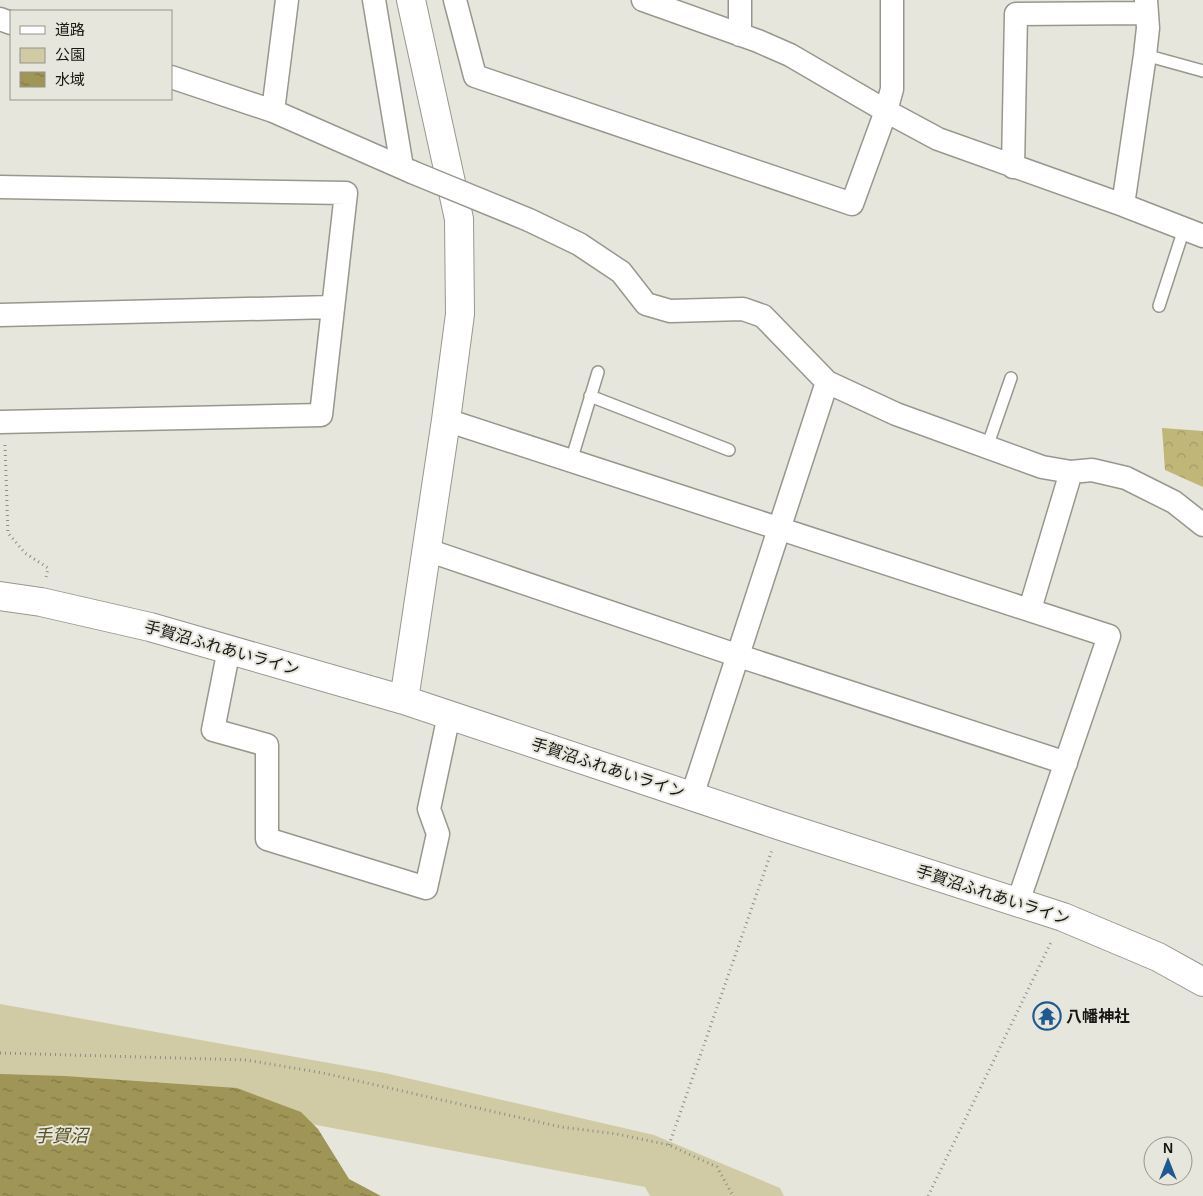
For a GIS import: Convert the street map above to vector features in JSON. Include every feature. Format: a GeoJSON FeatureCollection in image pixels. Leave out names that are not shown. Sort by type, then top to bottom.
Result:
{"type":"FeatureCollection","features":[{"type":"Feature","properties":{"kind":"street"},"geometry":{"type":"LineString","coordinates":[[273,111],[287,0]]}},
{"type":"Feature","properties":{"kind":"street"},"geometry":{"type":"LineString","coordinates":[[374,0],[407,170]]}},
{"type":"Feature","properties":{"kind":"street"},"geometry":{"type":"LineString","coordinates":[[404,700],[460,314],[459,219],[410,0]]}},
{"type":"Feature","properties":{"kind":"street"},"geometry":{"type":"LineString","coordinates":[[455,0],[475,76],[852,204],[886,111],[892,88],[892,0]]}},
{"type":"Feature","properties":{"kind":"street"},"geometry":{"type":"LineString","coordinates":[[740,0],[740,35]]}},
{"type":"Feature","properties":{"kind":"street"},"geometry":{"type":"LineString","coordinates":[[654,2],[790,55],[938,139],[1194,232]]}},
{"type":"Feature","properties":{"kind":"street"},"geometry":{"type":"LineString","coordinates":[[1013,167],[1016,14],[1146,7],[1148,28],[1145,55],[1123,205]]}},
{"type":"Feature","properties":{"kind":"street"},"geometry":{"type":"LineString","coordinates":[[172,77],[273,111],[407,170],[529,220],[579,244],[621,272],[646,304],[670,311],[743,309],[763,316],[827,382],[896,414],[1042,467],[1071,472],[1092,470],[1136,482],[1174,502],[1203,525]]}},
{"type":"Feature","properties":{"kind":"street"},"geometry":{"type":"LineString","coordinates":[[0,187],[346,193],[321,415],[2,422]]}},
{"type":"Feature","properties":{"kind":"street"},"geometry":{"type":"LineString","coordinates":[[0,315],[333,307]]}},
{"type":"Feature","properties":{"kind":"street"},"geometry":{"type":"LineString","coordinates":[[692,796],[827,382]]}},
{"type":"Feature","properties":{"kind":"street"},"geometry":{"type":"LineString","coordinates":[[446,420],[1109,636],[1018,902]]}},
{"type":"Feature","properties":{"kind":"street"},"geometry":{"type":"LineString","coordinates":[[1030,609],[1071,472]]}},
{"type":"Feature","properties":{"kind":"street"},"geometry":{"type":"LineString","coordinates":[[427,550],[739,656],[1066,763]]}},
{"type":"Feature","properties":{"kind":"street","name":"手賀沼ふれあいライン"},"geometry":{"type":"LineString","coordinates":[[0,596],[41,602],[113,618],[229,649],[404,700],[781,826],[1063,917],[1158,957],[1203,982]]}},
{"type":"Feature","properties":{"kind":"street"},"geometry":{"type":"LineString","coordinates":[[229,649],[213,730],[267,745],[267,839],[426,888],[438,834],[429,809],[448,715]]}},
{"type":"Feature","properties":{"kind":"lane"},"geometry":{"type":"LineString","coordinates":[[1145,55],[1203,71]]}},
{"type":"Feature","properties":{"kind":"lane"},"geometry":{"type":"LineString","coordinates":[[1159,306],[1194,232]]}},
{"type":"Feature","properties":{"kind":"lane"},"geometry":{"type":"LineString","coordinates":[[571,462],[598,372]]}},
{"type":"Feature","properties":{"kind":"lane"},"geometry":{"type":"LineString","coordinates":[[986,447],[1011,378]]}},
{"type":"Feature","properties":{"kind":"lane"},"geometry":{"type":"LineString","coordinates":[[590,396],[729,450]]}},
{"type":"Feature","properties":{"kind":"path"},"geometry":{"type":"LineString","coordinates":[[2,422],[8,533],[25,553],[48,568],[45,582]]}},
{"type":"Feature","properties":{"kind":"path"},"geometry":{"type":"LineString","coordinates":[[669,1145],[781,826]]}},
{"type":"Feature","properties":{"kind":"path"},"geometry":{"type":"LineString","coordinates":[[928,1196],[1063,917]]}},
{"type":"Feature","properties":{"kind":"path"},"geometry":{"type":"LineString","coordinates":[[0,1053],[246,1060],[323,1073],[561,1127],[617,1134],[669,1145],[717,1167],[733,1196]]}},
{"type":"Feature","properties":{"kind":"green space"},"geometry":{"type":"Polygon","coordinates":[[[1162,428],[1203,431],[1203,487],[1165,470],[1162,428]]]}},
{"type":"Feature","properties":{"kind":"green space"},"geometry":{"type":"Polygon","coordinates":[[[0,1004],[385,1073],[654,1135],[780,1188],[784,1196],[650,1196],[645,1187],[199,1103],[0,1100],[0,1004]]]}},
{"type":"Feature","properties":{"kind":"water","name":"手賀沼"},"geometry":{"type":"Polygon","coordinates":[[[0,1074],[65,1076],[237,1088],[301,1112],[318,1129],[349,1179],[381,1196],[0,1196],[0,1074]]]}},
{"type":"Feature","properties":{"kind":"place","name":"八幡神社"},"geometry":{"type":"Point","coordinates":[1047,1016]}}]}
